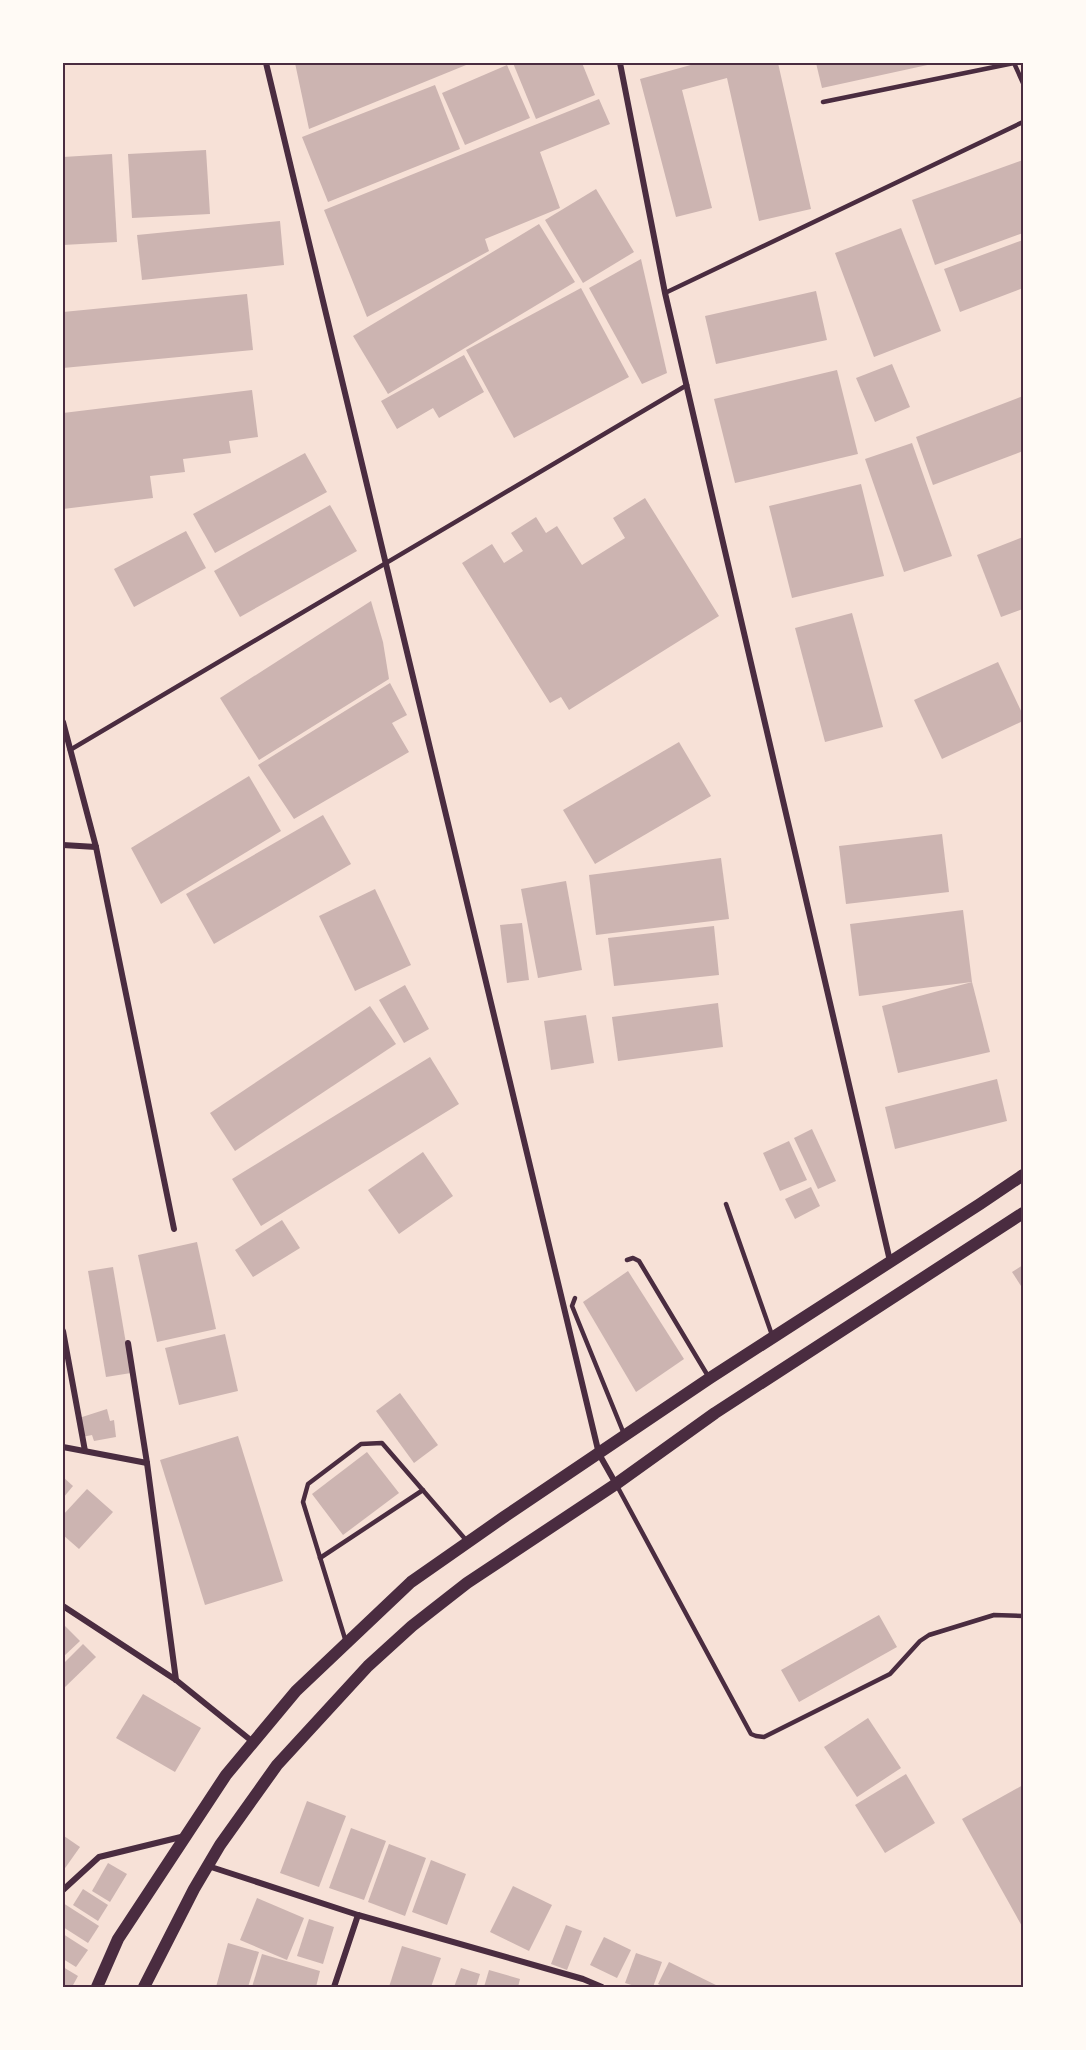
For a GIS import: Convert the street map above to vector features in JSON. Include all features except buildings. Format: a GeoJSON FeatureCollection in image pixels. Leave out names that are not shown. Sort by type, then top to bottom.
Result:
{"type":"FeatureCollection","features":[{"type":"Feature","properties":{"kind":"main road"},"geometry":{"type":"LineString","coordinates":[[97,1987],[118,1939],[226,1775],[296,1691],[411,1582],[710,1378],[1023,1174]]}},
{"type":"Feature","properties":{"kind":"main road"},"geometry":{"type":"LineString","coordinates":[[144,1987],[220,1845],[277,1765],[368,1666],[411,1626],[466,1583],[616,1484],[715,1413],[1023,1213]]}},
{"type":"Feature","properties":{"kind":"street"},"geometry":{"type":"LineString","coordinates":[[266,63],[599,1454],[616,1484]]}},
{"type":"Feature","properties":{"kind":"street"},"geometry":{"type":"LineString","coordinates":[[620,63],[665,293],[890,1262]]}},
{"type":"Feature","properties":{"kind":"street"},"geometry":{"type":"LineString","coordinates":[[63,722],[96,847],[174,1229]]}},
{"type":"Feature","properties":{"kind":"street"},"geometry":{"type":"LineString","coordinates":[[63,845],[96,847]]}},
{"type":"Feature","properties":{"kind":"street"},"geometry":{"type":"LineString","coordinates":[[63,1331],[85,1451]]}},
{"type":"Feature","properties":{"kind":"street"},"geometry":{"type":"LineString","coordinates":[[128,1343],[176,1680]]}},
{"type":"Feature","properties":{"kind":"street"},"geometry":{"type":"LineString","coordinates":[[63,1447],[147,1464]]}},
{"type":"Feature","properties":{"kind":"street"},"geometry":{"type":"LineString","coordinates":[[63,1606],[176,1680],[254,1743]]}},
{"type":"Feature","properties":{"kind":"street"},"geometry":{"type":"LineString","coordinates":[[64,1886],[99,1857],[186,1835]]}},
{"type":"Feature","properties":{"kind":"street"},"geometry":{"type":"LineString","coordinates":[[208,1866],[358,1915],[583,1979],[602,1987]]}},
{"type":"Feature","properties":{"kind":"street"},"geometry":{"type":"LineString","coordinates":[[334,1987],[358,1915]]}},
{"type":"Feature","properties":{"kind":"street"},"geometry":{"type":"LineString","coordinates":[[580,1987],[583,1979]]}},
{"type":"Feature","properties":{"kind":"lane"},"geometry":{"type":"LineString","coordinates":[[823,102],[1015,63],[1023,83]]}},
{"type":"Feature","properties":{"kind":"lane"},"geometry":{"type":"LineString","coordinates":[[665,293],[1023,122]]}},
{"type":"Feature","properties":{"kind":"lane"},"geometry":{"type":"LineString","coordinates":[[69,750],[687,385]]}},
{"type":"Feature","properties":{"kind":"lane"},"geometry":{"type":"LineString","coordinates":[[726,1204],[773,1338]]}},
{"type":"Feature","properties":{"kind":"lane"},"geometry":{"type":"LineString","coordinates":[[627,1260],[633,1258],[639,1261],[710,1378]]}},
{"type":"Feature","properties":{"kind":"lane"},"geometry":{"type":"LineString","coordinates":[[575,1298],[573,1306],[625,1436]]}},
{"type":"Feature","properties":{"kind":"lane"},"geometry":{"type":"LineString","coordinates":[[346,1642],[303,1502],[308,1484],[361,1444],[382,1443],[467,1542]]}},
{"type":"Feature","properties":{"kind":"lane"},"geometry":{"type":"LineString","coordinates":[[616,1484],[751,1734],[756,1736],[764,1737],[890,1674],[920,1641],[929,1635],[994,1615],[1023,1616]]}},
{"type":"Feature","properties":{"kind":"lane"},"geometry":{"type":"LineString","coordinates":[[320,1558],[423,1490]]}}]}
